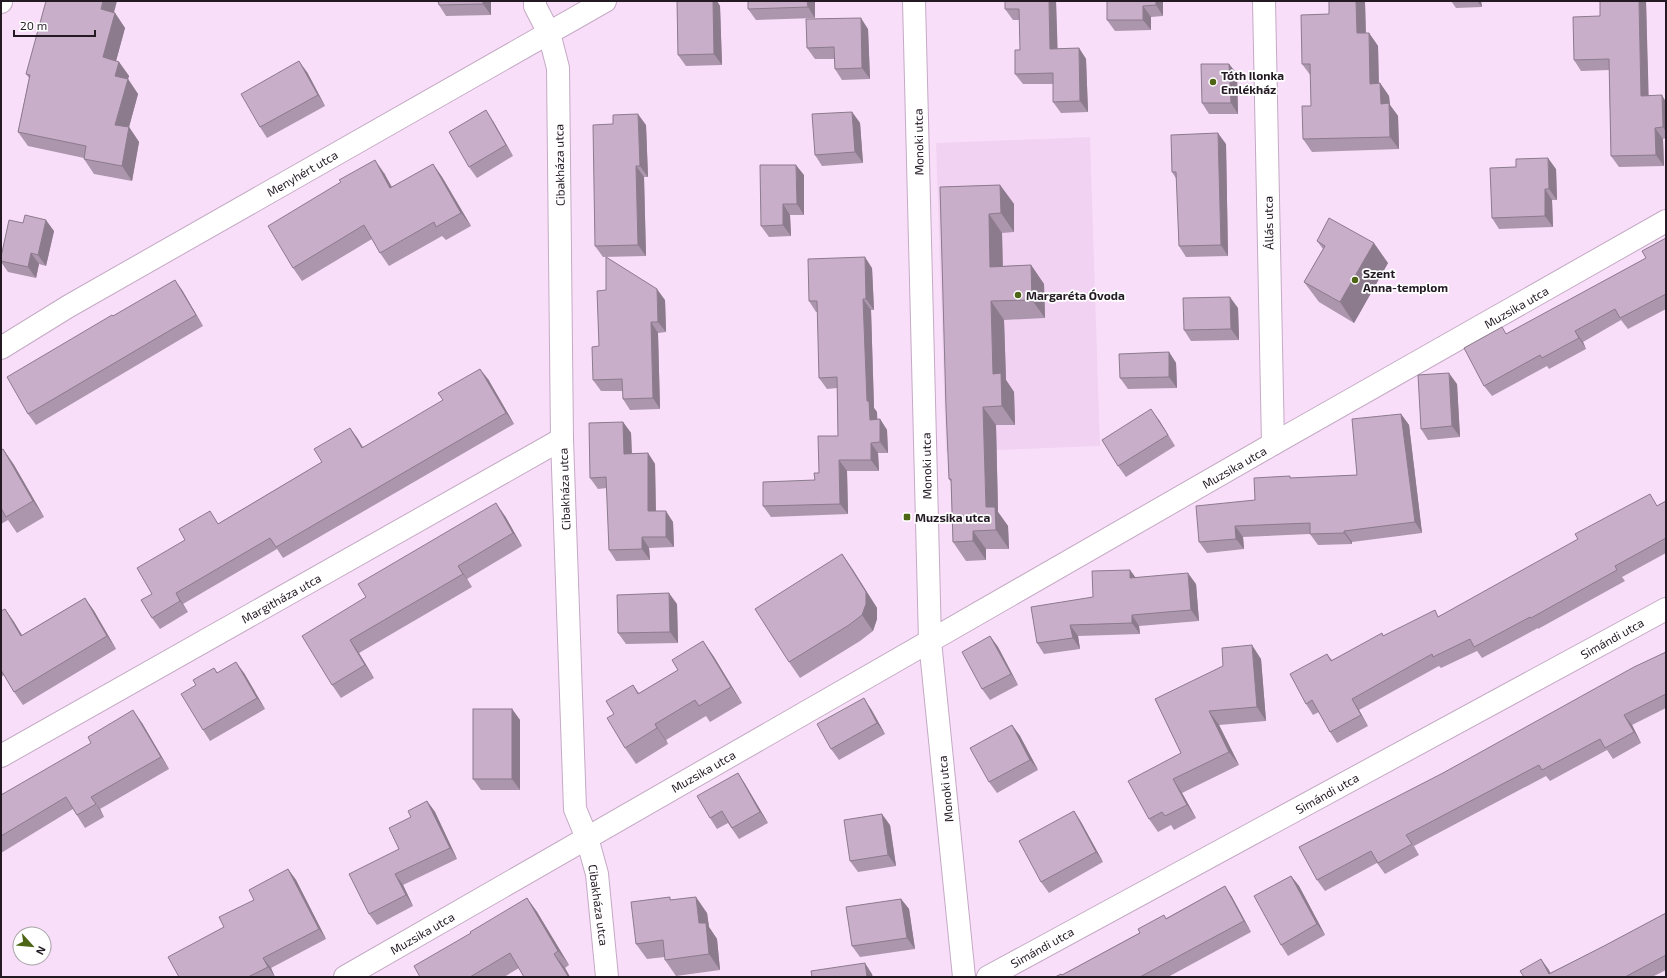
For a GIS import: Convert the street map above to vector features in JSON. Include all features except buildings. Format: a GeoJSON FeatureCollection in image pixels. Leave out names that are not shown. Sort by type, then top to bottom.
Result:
{"type":"FeatureCollection","features":[{"type":"Feature","properties":{"kind":"street","name":"Cibakháza utca"},"geometry":{"type":"LineString","coordinates":[[535,1],[535,6],[549,33],[558,68],[562,440],[575,809],[587,838],[597,874],[607,977]]}},
{"type":"Feature","properties":{"kind":"street","name":"Menyhért utca"},"geometry":{"type":"LineString","coordinates":[[1,348],[69,306],[605,1]]}},
{"type":"Feature","properties":{"kind":"street","name":"Monoki utca"},"geometry":{"type":"LineString","coordinates":[[914,1],[930,641],[964,977]]}},
{"type":"Feature","properties":{"kind":"street","name":"Állás utca"},"geometry":{"type":"LineString","coordinates":[[1264,1],[1273,444]]}},
{"type":"Feature","properties":{"kind":"street","name":"Muzsika utca"},"geometry":{"type":"LineString","coordinates":[[345,977],[1273,444],[1666,221]]}},
{"type":"Feature","properties":{"kind":"street","name":"Margitháza utca"},"geometry":{"type":"LineString","coordinates":[[1,756],[562,440]]}},
{"type":"Feature","properties":{"kind":"street","name":"Simándi utca"},"geometry":{"type":"LineString","coordinates":[[988,977],[1666,609]]}},
{"type":"Feature","properties":{"kind":"shaded area","name":"Margaréta Óvoda"},"geometry":{"type":"Polygon","coordinates":[[[1090,137],[1100,446],[946,452],[936,143],[1090,137]]]}},
{"type":"Feature","properties":{"kind":"place","name":"Tóth Ilonka Emlékház"},"geometry":{"type":"Point","coordinates":[1213,82]}},
{"type":"Feature","properties":{"kind":"place","name":"Szent Anna-templom"},"geometry":{"type":"Point","coordinates":[1355,280]}},
{"type":"Feature","properties":{"kind":"place","name":"Margaréta Óvoda"},"geometry":{"type":"Point","coordinates":[1018,295]}},
{"type":"Feature","properties":{"kind":"place","name":"Muzsika utca"},"geometry":{"type":"Point","coordinates":[907,517]}}]}
